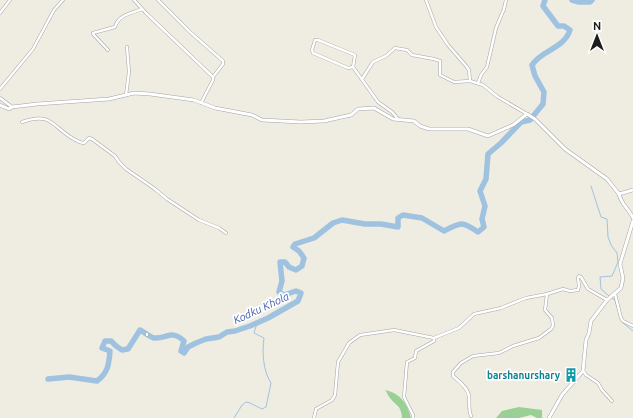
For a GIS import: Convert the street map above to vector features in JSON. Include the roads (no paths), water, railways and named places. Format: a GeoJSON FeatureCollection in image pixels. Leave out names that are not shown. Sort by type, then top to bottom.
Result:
{"type":"FeatureCollection","features":[{"type":"Feature","properties":{"kind":"street"},"geometry":{"type":"LineString","coordinates":[[0,12],[10,0]]}},
{"type":"Feature","properties":{"kind":"street"},"geometry":{"type":"LineString","coordinates":[[0,89],[33,49],[54,10],[62,0]]}},
{"type":"Feature","properties":{"kind":"street"},"geometry":{"type":"LineString","coordinates":[[134,0],[213,77]]}},
{"type":"Feature","properties":{"kind":"street"},"geometry":{"type":"LineString","coordinates":[[158,0],[190,32],[223,61],[223,64],[213,77],[213,80],[201,103]]}},
{"type":"Feature","properties":{"kind":"street"},"geometry":{"type":"LineString","coordinates":[[426,0],[436,27],[448,45],[469,70],[470,81]]}},
{"type":"Feature","properties":{"kind":"street"},"geometry":{"type":"LineString","coordinates":[[478,83],[487,66],[496,28],[506,0]]}},
{"type":"Feature","properties":{"kind":"street"},"geometry":{"type":"LineString","coordinates":[[108,50],[93,33],[115,27],[121,17],[142,9]]}},
{"type":"Feature","properties":{"kind":"street"},"geometry":{"type":"LineString","coordinates":[[353,67],[348,68],[313,53],[312,50],[314,40],[318,40],[355,55],[353,67],[378,102],[392,112],[398,119]]}},
{"type":"Feature","properties":{"kind":"street"},"geometry":{"type":"LineString","coordinates":[[126,47],[129,72],[126,95]]}},
{"type":"Feature","properties":{"kind":"street"},"geometry":{"type":"LineString","coordinates":[[362,79],[373,62],[386,56],[395,48],[408,50],[412,55],[440,61],[440,75],[454,82],[470,81],[478,83],[535,119],[565,149],[607,179],[631,213],[633,219],[620,264],[623,278],[621,288],[607,300],[591,321],[586,340],[583,371],[562,395],[549,418]]}},
{"type":"Feature","properties":{"kind":"street"},"geometry":{"type":"LineString","coordinates":[[0,105],[9,109],[12,107],[37,104],[109,99],[134,93],[194,100],[215,108],[252,115],[262,120],[301,122],[324,120],[351,115],[358,109],[374,108],[393,119],[414,122],[429,129],[468,130],[488,136],[513,125],[528,114]]}},
{"type":"Feature","properties":{"kind":"street"},"geometry":{"type":"LineString","coordinates":[[0,98],[12,107]]}},
{"type":"Feature","properties":{"kind":"street"},"geometry":{"type":"LineString","coordinates":[[22,122],[32,119],[48,119],[66,134],[81,143],[84,143],[89,138],[92,138],[115,156],[126,168],[167,199],[199,220],[219,228],[226,233]]}},
{"type":"Feature","properties":{"kind":"street"},"geometry":{"type":"LineString","coordinates":[[619,194],[633,190]]}},
{"type":"Feature","properties":{"kind":"street"},"geometry":{"type":"LineString","coordinates":[[314,418],[316,408],[332,400],[335,395],[338,362],[350,343],[360,335],[394,330],[434,338],[459,328],[474,314],[501,308],[526,298],[563,289],[570,291],[578,290],[579,276],[588,289],[607,300]]}},
{"type":"Feature","properties":{"kind":"street"},"geometry":{"type":"LineString","coordinates":[[471,416],[468,409],[469,395],[463,385],[453,376],[453,372],[461,363],[473,356],[500,354],[513,346],[539,338],[552,329],[552,318],[545,310],[547,294]]}},
{"type":"Feature","properties":{"kind":"street"},"geometry":{"type":"LineString","coordinates":[[613,296],[621,318],[623,321],[633,326]]}},
{"type":"Feature","properties":{"kind":"street"},"geometry":{"type":"LineString","coordinates":[[413,418],[404,397],[407,362],[415,358],[416,351],[434,341],[434,338]]}},
{"type":"Feature","properties":{"kind":"street"},"geometry":{"type":"LineString","coordinates":[[583,371],[586,375],[598,383],[612,401]]}},
{"type":"Feature","properties":{"kind":"waterway","name":"Kodku Khola"},"geometry":{"type":"LineString","coordinates":[[48,379],[69,377],[97,381],[104,375],[108,364],[110,351],[102,348],[105,341],[111,341],[122,350],[128,349],[140,330],[154,338],[169,335],[180,337],[184,341],[181,351],[184,353],[188,347],[196,343],[206,339],[219,337],[227,332],[250,326],[268,318],[298,301],[301,293],[296,291],[284,295],[279,292],[282,281],[280,262],[285,262],[289,267],[296,270],[302,266],[304,258],[299,251],[293,247],[295,244],[314,238],[333,223],[342,220],[398,227],[398,218],[403,215],[422,218],[444,231],[458,224],[465,224],[478,232],[484,227],[482,219],[485,206],[480,191],[486,179],[488,154],[521,122],[530,120],[543,104],[544,92],[535,76],[532,65],[541,56],[563,41],[570,30],[564,26],[558,26],[543,6],[545,0]]}},
{"type":"Feature","properties":{"kind":"waterway","name":"Kodku Khola"},"geometry":{"type":"LineString","coordinates":[[572,0],[579,2],[590,2],[592,0]]}},
{"type":"Feature","properties":{"kind":"waterway"},"geometry":{"type":"LineString","coordinates":[[591,186],[601,217],[607,219],[608,237],[611,245],[617,253],[618,262],[612,276],[600,277],[601,289],[609,296]]}},
{"type":"Feature","properties":{"kind":"waterway"},"geometry":{"type":"LineString","coordinates":[[612,298],[615,300],[617,307]]}},
{"type":"Feature","properties":{"kind":"waterway"},"geometry":{"type":"LineString","coordinates":[[621,319],[622,322],[633,331]]}},
{"type":"Feature","properties":{"kind":"waterway"},"geometry":{"type":"LineString","coordinates":[[234,418],[242,405],[246,402],[262,409],[266,407],[271,383],[266,373],[264,361],[264,338],[254,333],[257,323]]}},
{"type":"Feature","properties":{"kind":"place","name":"barshanurshary"},"geometry":{"type":"Point","coordinates":[571,375]}}]}
